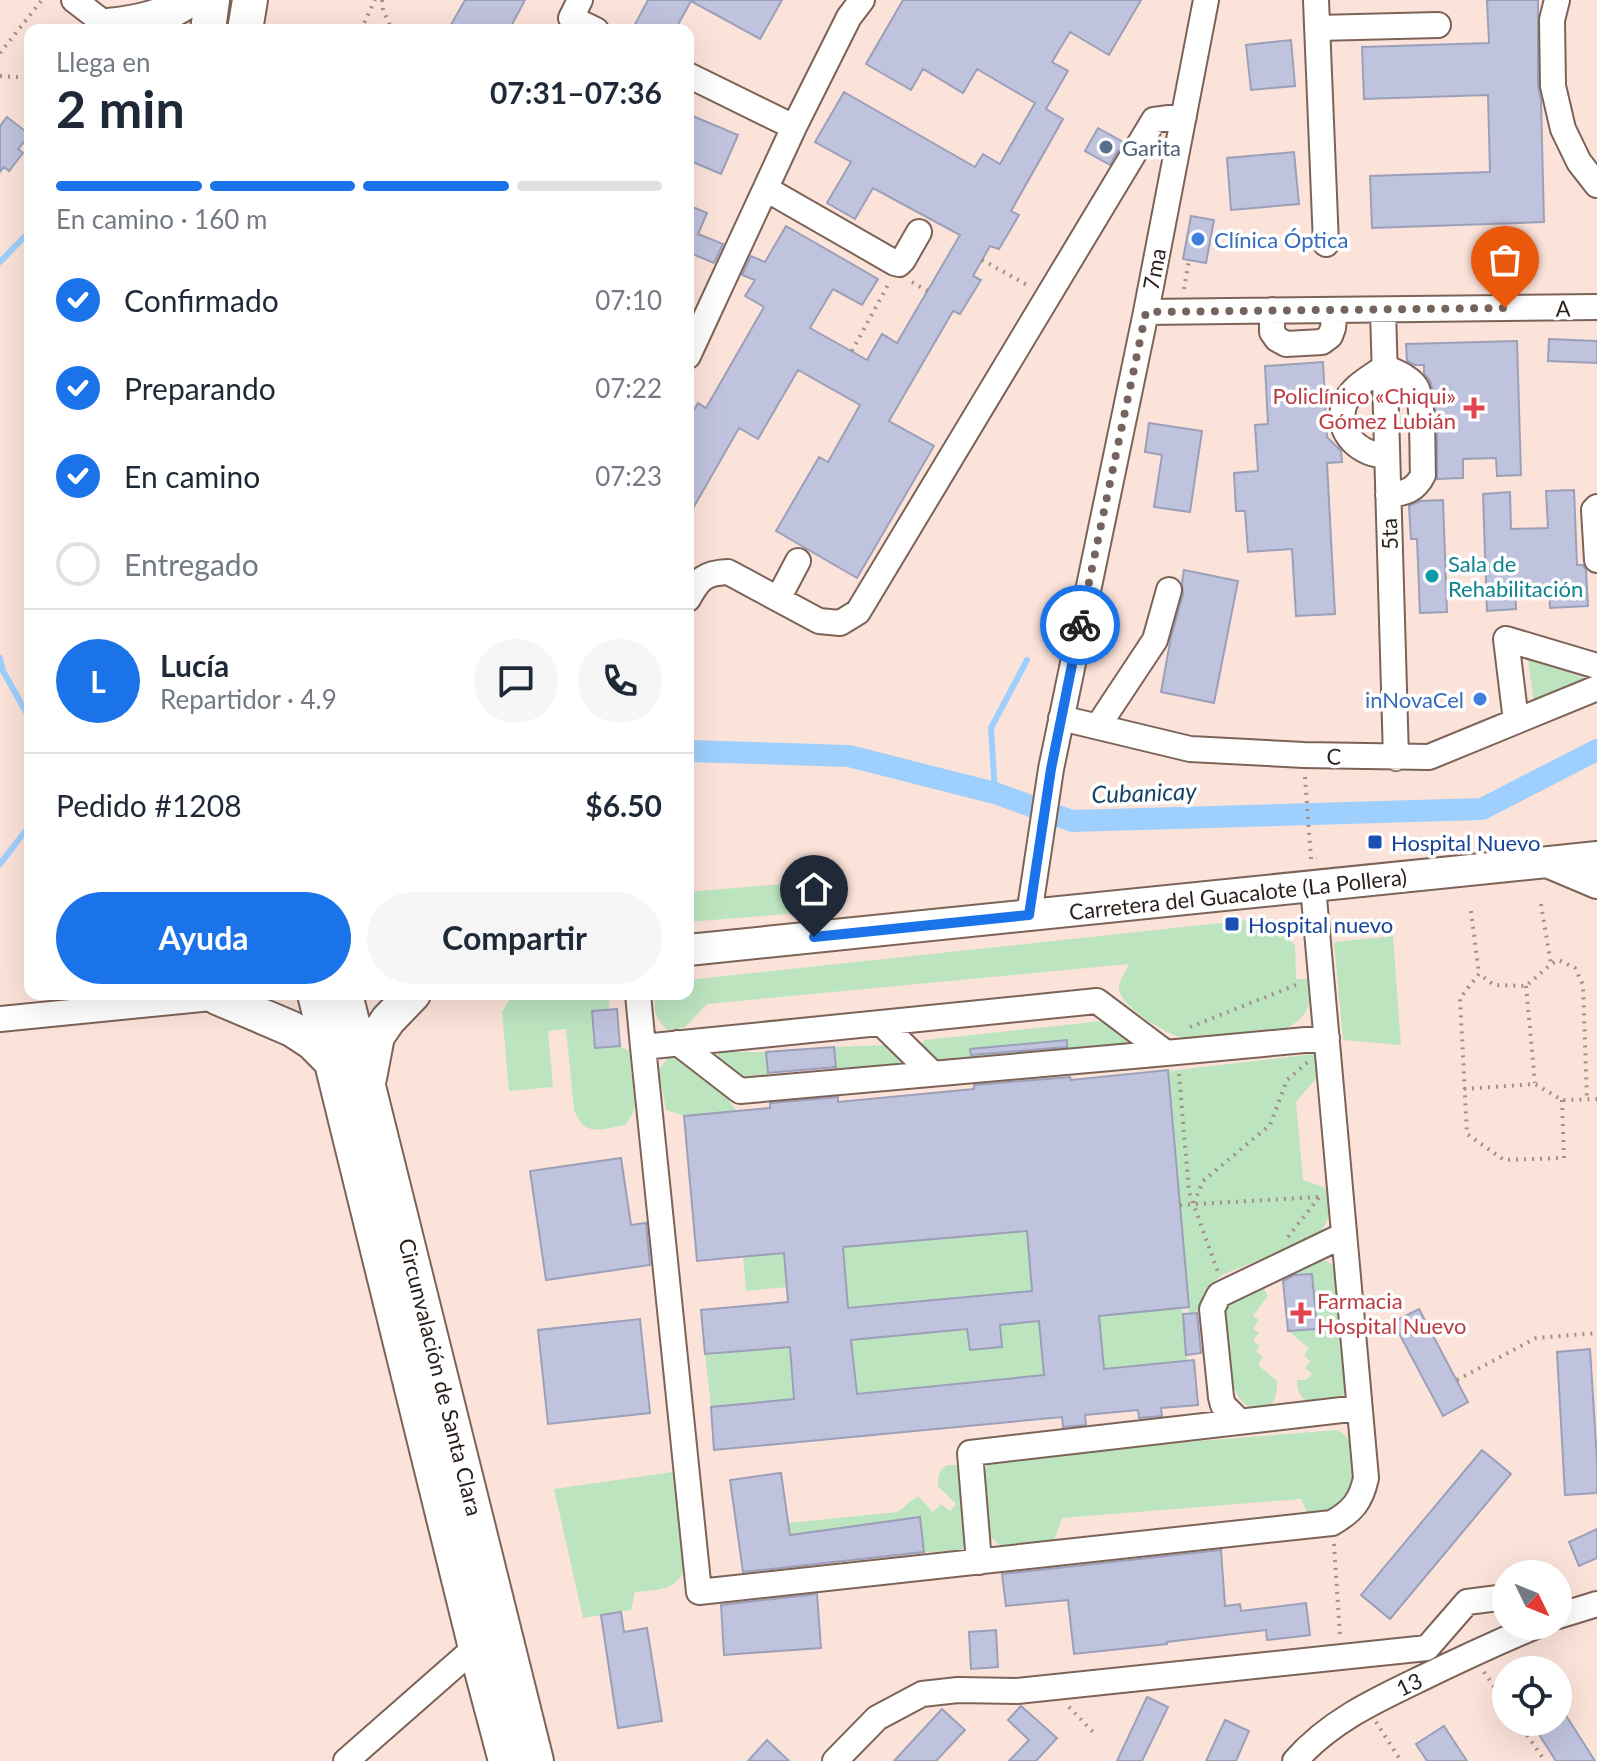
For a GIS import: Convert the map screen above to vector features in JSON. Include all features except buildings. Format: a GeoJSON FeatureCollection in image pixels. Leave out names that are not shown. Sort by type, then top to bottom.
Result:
{"type":"FeatureCollection","features":[{"type":"Feature","properties":{"kind":"highway"},"geometry":{"type":"LineString","coordinates":[[131,24],[173,11],[188,0]]}},
{"type":"Feature","properties":{"kind":"highway"},"geometry":{"type":"LineString","coordinates":[[209,24],[212,0]]}},
{"type":"Feature","properties":{"kind":"highway"},"geometry":{"type":"LineString","coordinates":[[246,24],[250,0]]}},
{"type":"Feature","properties":{"kind":"highway"},"geometry":{"type":"LineString","coordinates":[[238,1000],[312,1042],[332,1062]]}},
{"type":"Feature","properties":{"kind":"highway","name":"Circunvalación de Santa Clara"},"geometry":{"type":"LineString","coordinates":[[316,1000],[506,1761]]}},
{"type":"Feature","properties":{"kind":"highway","name":"Circunvalación de Santa Clara"},"geometry":{"type":"LineString","coordinates":[[347,1000],[536,1761]]}},
{"type":"Feature","properties":{"kind":"highway"},"geometry":{"type":"LineString","coordinates":[[368,1083],[377,1036],[407,1000]]}},
{"type":"Feature","properties":{"kind":"main road"},"geometry":{"type":"LineString","coordinates":[[1550,863],[1597,846]]}},
{"type":"Feature","properties":{"kind":"main road","name":"Carretera del Guacalote (La Pollera)"},"geometry":{"type":"LineString","coordinates":[[694,949],[1597,857]]}},
{"type":"Feature","properties":{"kind":"main road"},"geometry":{"type":"LineString","coordinates":[[1550,863],[1597,883]]}},
{"type":"Feature","properties":{"kind":"street"},"geometry":{"type":"LineString","coordinates":[[74,0],[106,24]]}},
{"type":"Feature","properties":{"kind":"street"},"geometry":{"type":"LineString","coordinates":[[580,0],[571,18],[584,24]]}},
{"type":"Feature","properties":{"kind":"street"},"geometry":{"type":"LineString","coordinates":[[694,343],[794,127],[849,17],[862,0]]}},
{"type":"Feature","properties":{"kind":"street","name":"7ma"},"geometry":{"type":"LineString","coordinates":[[1029,915],[1051,769],[1146,312],[1206,0]]}},
{"type":"Feature","properties":{"kind":"street"},"geometry":{"type":"LineString","coordinates":[[1316,0],[1326,244]]}},
{"type":"Feature","properties":{"kind":"street"},"geometry":{"type":"LineString","coordinates":[[1557,0],[1552,20],[1553,86],[1563,129],[1579,162],[1597,185]]}},
{"type":"Feature","properties":{"kind":"street"},"geometry":{"type":"LineString","coordinates":[[1317,28],[1438,25]]}},
{"type":"Feature","properties":{"kind":"street"},"geometry":{"type":"LineString","coordinates":[[694,78],[794,127]]}},
{"type":"Feature","properties":{"kind":"street"},"geometry":{"type":"LineString","coordinates":[[694,588],[712,572],[728,572],[819,621],[840,623],[858,612],[1154,120],[1184,116]]}},
{"type":"Feature","properties":{"kind":"street"},"geometry":{"type":"LineString","coordinates":[[766,189],[895,263],[903,260],[919,232]]}},
{"type":"Feature","properties":{"kind":"street","name":"A"},"geometry":{"type":"LineString","coordinates":[[1146,312],[1597,307]]}},
{"type":"Feature","properties":{"kind":"street"},"geometry":{"type":"LineString","coordinates":[[1272,310],[1272,332],[1286,344],[1322,342],[1330,336],[1335,310]]}},
{"type":"Feature","properties":{"kind":"street","name":"5ta"},"geometry":{"type":"LineString","coordinates":[[1383,310],[1396,758]]}},
{"type":"Feature","properties":{"kind":"street"},"geometry":{"type":"LineString","coordinates":[[1386,455],[1365,452],[1354,444],[1346,433],[1343,419],[1344,406],[1351,393],[1385,367],[1417,387],[1423,475],[1412,490],[1388,495]]}},
{"type":"Feature","properties":{"kind":"street"},"geometry":{"type":"LineString","coordinates":[[1597,507],[1594,510],[1597,560]]}},
{"type":"Feature","properties":{"kind":"street"},"geometry":{"type":"LineString","coordinates":[[778,599],[798,561]]}},
{"type":"Feature","properties":{"kind":"street"},"geometry":{"type":"LineString","coordinates":[[1098,726],[1155,640],[1169,590]]}},
{"type":"Feature","properties":{"kind":"street"},"geometry":{"type":"LineString","coordinates":[[1516,721],[1506,639],[1597,666]]}},
{"type":"Feature","properties":{"kind":"street","name":"C"},"geometry":{"type":"LineString","coordinates":[[1061,718],[1190,749],[1429,757],[1597,688]]}},
{"type":"Feature","properties":{"kind":"street"},"geometry":{"type":"LineString","coordinates":[[639,1000],[699,1592],[1332,1523],[1355,1506],[1366,1478],[1344,1235],[1330,1196],[1338,1170],[1313,887]]}},
{"type":"Feature","properties":{"kind":"street"},"geometry":{"type":"LineString","coordinates":[[0,1019],[181,1000]]}},
{"type":"Feature","properties":{"kind":"street"},"geometry":{"type":"LineString","coordinates":[[643,1047],[1097,1001],[1165,1049]]}},
{"type":"Feature","properties":{"kind":"street"},"geometry":{"type":"LineString","coordinates":[[881,1023],[932,1073]]}},
{"type":"Feature","properties":{"kind":"street"},"geometry":{"type":"LineString","coordinates":[[678,1043],[740,1091],[1165,1049],[1327,1038]]}},
{"type":"Feature","properties":{"kind":"street"},"geometry":{"type":"LineString","coordinates":[[1240,1422],[1223,1405],[1221,1397],[1212,1309],[1215,1301],[1225,1292],[1344,1235]]}},
{"type":"Feature","properties":{"kind":"street"},"geometry":{"type":"LineString","coordinates":[[979,1562],[970,1453],[1359,1408]]}},
{"type":"Feature","properties":{"kind":"street"},"geometry":{"type":"LineString","coordinates":[[835,1761],[877,1718],[922,1694],[958,1690],[1017,1691],[1427,1648],[1467,1602],[1492,1599]]}},
{"type":"Feature","properties":{"kind":"street"},"geometry":{"type":"LineString","coordinates":[[1572,1611],[1597,1604]]}},
{"type":"Feature","properties":{"kind":"street"},"geometry":{"type":"LineString","coordinates":[[346,1761],[502,1625]]}},
{"type":"Feature","properties":{"kind":"street","name":"13"},"geometry":{"type":"LineString","coordinates":[[1295,1761],[1327,1729],[1365,1705],[1504,1640]]}},
{"type":"Feature","properties":{"kind":"path"},"geometry":{"type":"LineString","coordinates":[[0,53],[42,0]]}},
{"type":"Feature","properties":{"kind":"path"},"geometry":{"type":"LineString","coordinates":[[364,24],[375,0]]}},
{"type":"Feature","properties":{"kind":"path"},"geometry":{"type":"LineString","coordinates":[[382,0],[389,24]]}},
{"type":"Feature","properties":{"kind":"path"},"geometry":{"type":"LineString","coordinates":[[0,76],[24,78]]}},
{"type":"Feature","properties":{"kind":"path"},"geometry":{"type":"LineString","coordinates":[[982,260],[1048,297]]}},
{"type":"Feature","properties":{"kind":"path"},"geometry":{"type":"LineString","coordinates":[[1181,311],[1189,260]]}},
{"type":"Feature","properties":{"kind":"path"},"geometry":{"type":"LineString","coordinates":[[852,351],[899,264]]}},
{"type":"Feature","properties":{"kind":"path"},"geometry":{"type":"LineString","coordinates":[[1304,755],[1311,859],[1326,857]]}},
{"type":"Feature","properties":{"kind":"path"},"geometry":{"type":"LineString","coordinates":[[1541,904],[1551,964]]}},
{"type":"Feature","properties":{"kind":"path"},"geometry":{"type":"LineString","coordinates":[[1471,911],[1479,974],[1460,998],[1467,1134],[1504,1160],[1564,1158],[1562,1100]]}},
{"type":"Feature","properties":{"kind":"path"},"geometry":{"type":"LineString","coordinates":[[1479,974],[1494,985],[1526,986],[1559,960],[1575,968],[1583,985],[1587,1100]]}},
{"type":"Feature","properties":{"kind":"path"},"geometry":{"type":"LineString","coordinates":[[1225,1292],[1189,1192],[1165,1049],[1311,979]]}},
{"type":"Feature","properties":{"kind":"path"},"geometry":{"type":"LineString","coordinates":[[1526,986],[1535,1084]]}},
{"type":"Feature","properties":{"kind":"path"},"geometry":{"type":"LineString","coordinates":[[1193,1204],[1203,1181],[1270,1125],[1287,1080],[1318,1054],[1327,1038]]}},
{"type":"Feature","properties":{"kind":"path"},"geometry":{"type":"LineString","coordinates":[[1464,1089],[1535,1084],[1562,1100],[1597,1099]]}},
{"type":"Feature","properties":{"kind":"path"},"geometry":{"type":"LineString","coordinates":[[1271,1270],[1275,1254],[1330,1196],[1338,1170]]}},
{"type":"Feature","properties":{"kind":"path"},"geometry":{"type":"LineString","coordinates":[[1180,1205],[1330,1196]]}},
{"type":"Feature","properties":{"kind":"path"},"geometry":{"type":"LineString","coordinates":[[1457,1380],[1536,1338],[1597,1333]]}},
{"type":"Feature","properties":{"kind":"path"},"geometry":{"type":"LineString","coordinates":[[1471,1654],[1492,1684]]}},
{"type":"Feature","properties":{"kind":"path"},"geometry":{"type":"LineString","coordinates":[[1051,1687],[1095,1734]]}},
{"type":"Feature","properties":{"kind":"path"},"geometry":{"type":"LineString","coordinates":[[1528,1736],[1545,1761]]}},
{"type":"Feature","properties":{"kind":"green space"},"geometry":{"type":"Polygon","coordinates":[[[1528,660],[1592,680],[1534,703],[1528,660]]]}},
{"type":"Feature","properties":{"kind":"green space"},"geometry":{"type":"Polygon","coordinates":[[[830,880],[831,889],[828,904],[822,911],[694,922],[694,891],[830,880]]]}},
{"type":"Feature","properties":{"kind":"green space"},"geometry":{"type":"Polygon","coordinates":[[[1267,918],[1295,945],[1296,979],[1311,979],[1311,997],[1303,1015],[1284,1030],[1185,1039],[1146,1019],[1121,995],[1119,985],[1129,964],[707,1004],[684,1028],[667,1030],[658,1018],[655,1000],[694,1000],[694,979],[1267,918]]]}},
{"type":"Feature","properties":{"kind":"green space"},"geometry":{"type":"Polygon","coordinates":[[[1393,936],[1401,1045],[1343,1040],[1334,942],[1393,936]]]}},
{"type":"Feature","properties":{"kind":"green space"},"geometry":{"type":"Polygon","coordinates":[[[509,1000],[609,1000],[608,1010],[592,1011],[595,1048],[620,1046],[629,1051],[635,1105],[625,1125],[595,1130],[578,1119],[574,1110],[566,1029],[548,1031],[553,1087],[509,1091],[502,1012],[509,1000]]]}},
{"type":"Feature","properties":{"kind":"green space"},"geometry":{"type":"Polygon","coordinates":[[[1103,1021],[1124,1035],[1128,1041],[1125,1046],[945,1065],[922,1050],[921,1044],[925,1040],[1103,1021]]]}},
{"type":"Feature","properties":{"kind":"green space"},"geometry":{"type":"Polygon","coordinates":[[[886,1045],[915,1069],[836,1077],[834,1047],[886,1045]]]}},
{"type":"Feature","properties":{"kind":"green space"},"geometry":{"type":"Polygon","coordinates":[[[723,1052],[766,1052],[769,1082],[740,1079],[716,1058],[723,1052]]]}},
{"type":"Feature","properties":{"kind":"green space"},"geometry":{"type":"Polygon","coordinates":[[[1324,1053],[1326,1067],[1296,1102],[1303,1180],[1329,1189],[1327,1221],[1315,1238],[1224,1274],[1206,1288],[1197,1313],[1189,1314],[1168,1071],[1324,1053]]]}},
{"type":"Feature","properties":{"kind":"green space"},"geometry":{"type":"Polygon","coordinates":[[[670,1056],[677,1056],[717,1086],[737,1111],[684,1116],[666,1110],[659,1072],[670,1056]]]}},
{"type":"Feature","properties":{"kind":"green space"},"geometry":{"type":"Polygon","coordinates":[[[1046,1229],[1051,1290],[827,1310],[823,1249],[1046,1229]]]}},
{"type":"Feature","properties":{"kind":"green space"},"geometry":{"type":"Polygon","coordinates":[[[784,1253],[787,1287],[746,1291],[743,1256],[784,1253]]]}},
{"type":"Feature","properties":{"kind":"green space"},"geometry":{"type":"Polygon","coordinates":[[[1316,1261],[1326,1261],[1335,1266],[1347,1389],[1340,1399],[1311,1402],[1301,1396],[1297,1380],[1306,1380],[1312,1374],[1305,1368],[1310,1361],[1304,1355],[1309,1348],[1288,1331],[1317,1329],[1312,1274],[1282,1276],[1316,1261]]]}},
{"type":"Feature","properties":{"kind":"green space"},"geometry":{"type":"Polygon","coordinates":[[[1254,1285],[1263,1287],[1268,1296],[1253,1316],[1259,1320],[1253,1328],[1259,1333],[1253,1340],[1260,1346],[1256,1351],[1263,1357],[1258,1365],[1277,1381],[1273,1402],[1261,1410],[1246,1405],[1234,1387],[1228,1359],[1225,1310],[1254,1285]]]}},
{"type":"Feature","properties":{"kind":"green space"},"geometry":{"type":"Polygon","coordinates":[[[1182,1308],[1187,1361],[1084,1371],[1083,1355],[1102,1352],[1101,1334],[1080,1318],[1182,1308]]]}},
{"type":"Feature","properties":{"kind":"green space"},"geometry":{"type":"Polygon","coordinates":[[[1054,1320],[1041,1341],[1042,1359],[1056,1358],[1058,1373],[833,1396],[829,1343],[1054,1320]]]}},
{"type":"Feature","properties":{"kind":"green space"},"geometry":{"type":"Polygon","coordinates":[[[811,1345],[791,1367],[793,1384],[815,1397],[711,1407],[705,1355],[811,1345]]]}},
{"type":"Feature","properties":{"kind":"green space"},"geometry":{"type":"Polygon","coordinates":[[[1337,1430],[1346,1437],[1350,1446],[1355,1474],[1353,1489],[1338,1506],[1317,1515],[1309,1517],[1301,1499],[1062,1518],[1053,1543],[1004,1547],[990,1536],[984,1475],[988,1463],[998,1457],[1337,1430]]]}},
{"type":"Feature","properties":{"kind":"green space"},"geometry":{"type":"Polygon","coordinates":[[[947,1465],[960,1467],[967,1543],[961,1551],[924,1552],[919,1517],[791,1535],[788,1523],[897,1512],[918,1496],[933,1512],[941,1504],[950,1511],[956,1504],[938,1486],[940,1471],[947,1465]]]}},
{"type":"Feature","properties":{"kind":"green space"},"geometry":{"type":"Polygon","coordinates":[[[673,1472],[685,1566],[682,1574],[666,1588],[635,1592],[631,1610],[583,1618],[554,1489],[673,1472]]]}},
{"type":"Feature","properties":{"kind":"waterway"},"geometry":{"type":"LineString","coordinates":[[0,262],[24,237]]}},
{"type":"Feature","properties":{"kind":"waterway"},"geometry":{"type":"LineString","coordinates":[[0,658],[3,671],[24,708]]}},
{"type":"Feature","properties":{"kind":"waterway"},"geometry":{"type":"LineString","coordinates":[[995,793],[991,728],[1027,660]]}},
{"type":"Feature","properties":{"kind":"waterway","name":"Cubanicay"},"geometry":{"type":"LineString","coordinates":[[694,751],[849,756],[995,793],[1072,821],[1482,809],[1597,750]]}},
{"type":"Feature","properties":{"kind":"waterway","name":"Cubanicay"},"geometry":{"type":"LineString","coordinates":[[0,864],[24,833]]}},
{"type":"Feature","properties":{"kind":"way so far"},"geometry":{"type":"LineString","coordinates":[[1080,625],[1146,312],[1505,308]]}},
{"type":"Feature","properties":{"kind":"place","name":"Garita"},"geometry":{"type":"Point","coordinates":[1106,147]}},
{"type":"Feature","properties":{"kind":"place","name":"Clínica Óptica"},"geometry":{"type":"Point","coordinates":[1198,239]}},
{"type":"Feature","properties":{"kind":"place","name":"Policlínico «Chiqui» Gómez Lubián"},"geometry":{"type":"Point","coordinates":[1474,408]}},
{"type":"Feature","properties":{"kind":"place","name":"Sala de Rehabilitación"},"geometry":{"type":"Point","coordinates":[1432,576]}},
{"type":"Feature","properties":{"kind":"place","name":"inNovaCel"},"geometry":{"type":"Point","coordinates":[1480,699]}},
{"type":"Feature","properties":{"kind":"place","name":"Hospital Nuevo"},"geometry":{"type":"Point","coordinates":[1375,842]}},
{"type":"Feature","properties":{"kind":"place","name":"Hospital nuevo"},"geometry":{"type":"Point","coordinates":[1232,924]}},
{"type":"Feature","properties":{"kind":"place","name":"Farmacia Hospital Nuevo"},"geometry":{"type":"Point","coordinates":[1301,1313]}},
{"type":"Feature","properties":{"kind":"route"},"geometry":{"type":"LineString","coordinates":[[814,937],[1029,915],[1051,769],[1080,625]]}}]}
